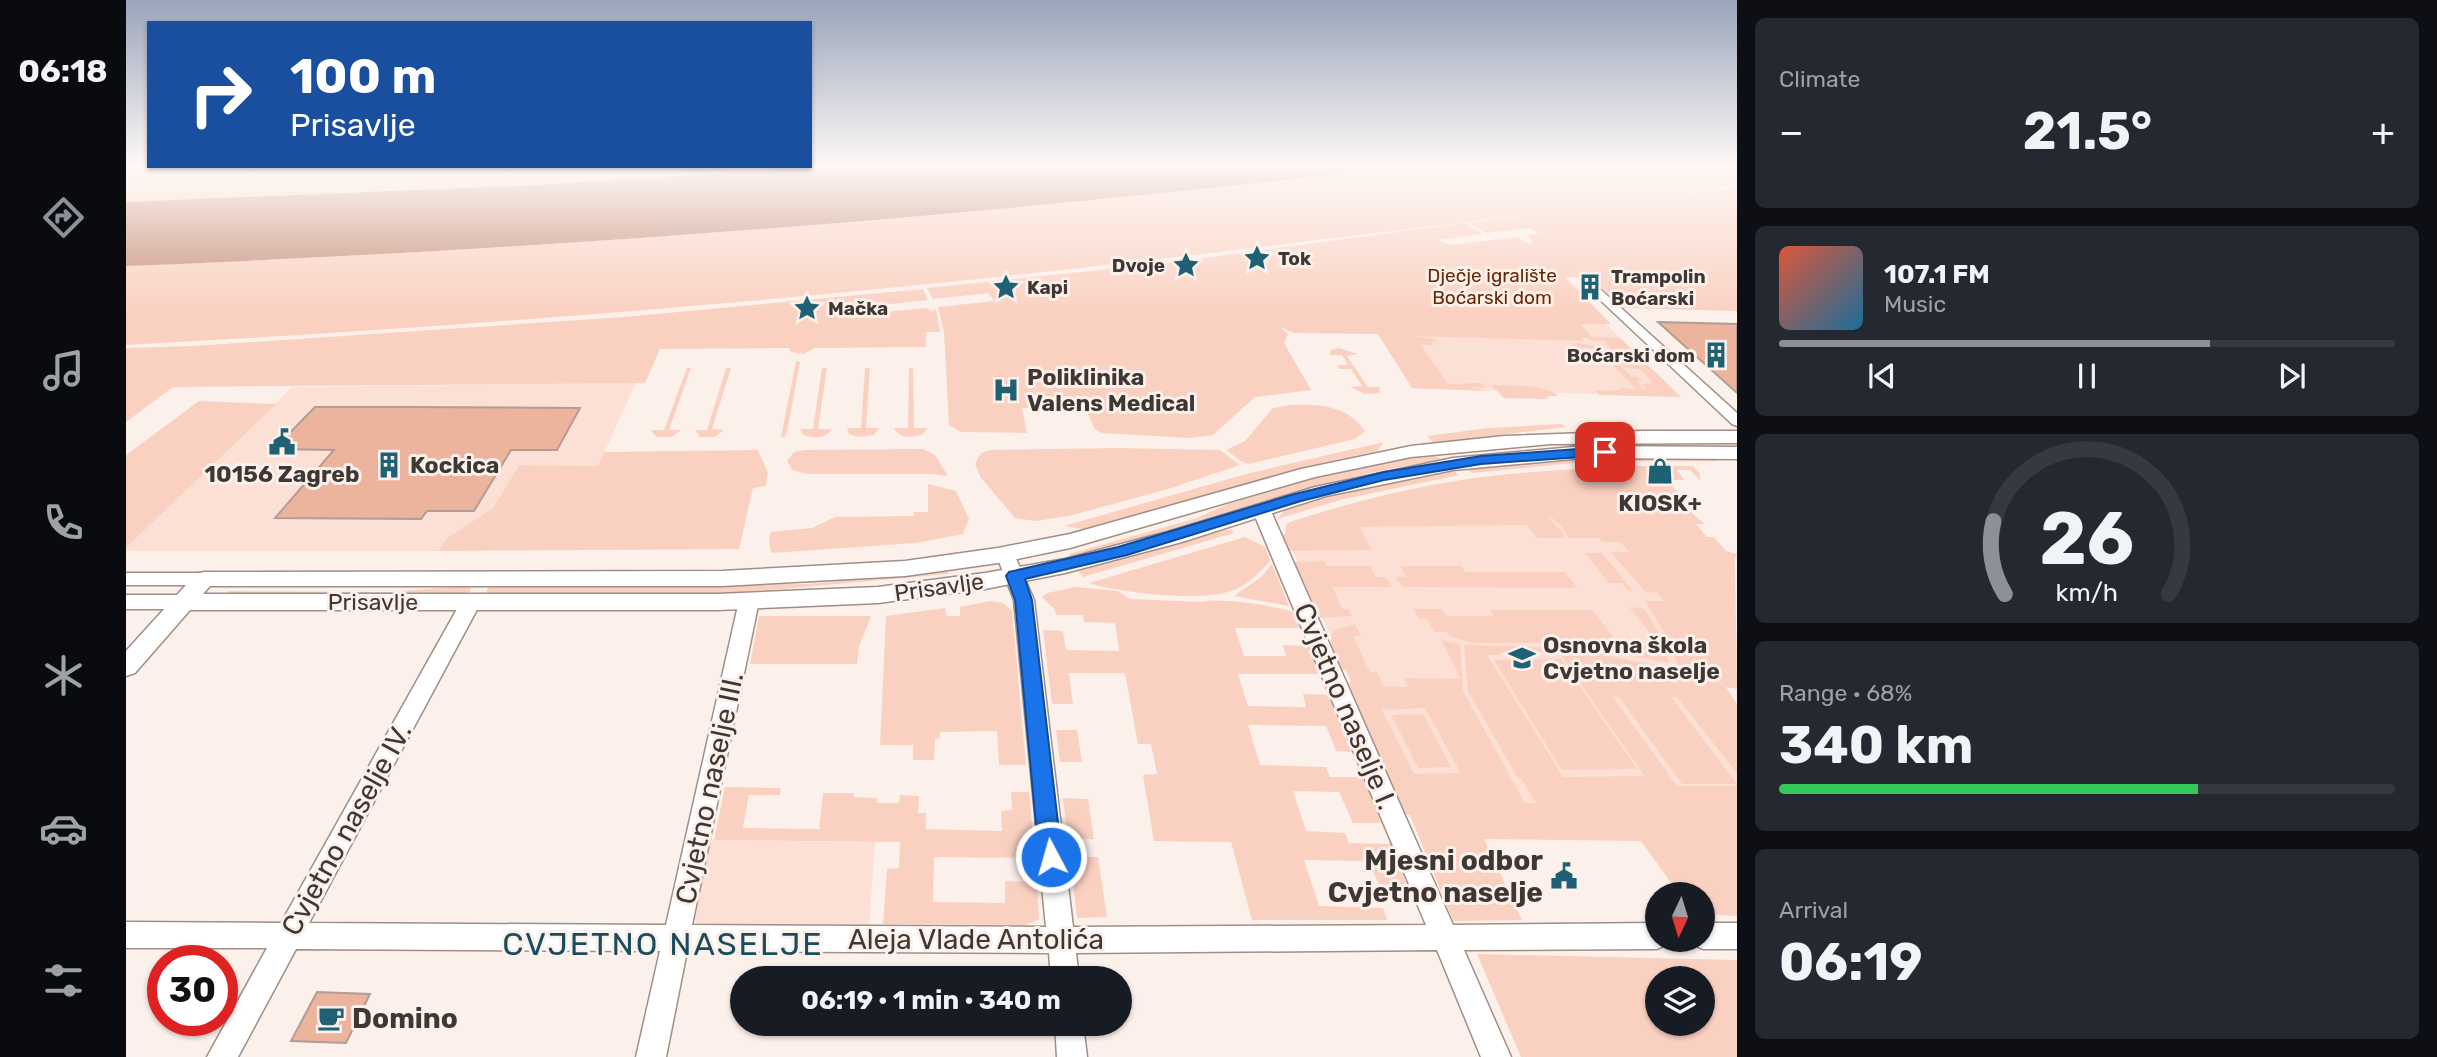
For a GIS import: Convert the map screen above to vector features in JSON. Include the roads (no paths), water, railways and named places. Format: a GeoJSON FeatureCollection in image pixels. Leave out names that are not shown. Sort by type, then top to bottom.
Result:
{"type":"FeatureCollection","features":[{"type":"Feature","properties":{"kind":"street"},"geometry":{"type":"LineString","coordinates":[[1600,293],[1737,421]]}},
{"type":"Feature","properties":{"kind":"street","name":"Prisavlje"},"geometry":{"type":"LineString","coordinates":[[126,579],[753,578],[868,572],[1005,554],[1138,524],[1296,477],[1407,452],[1535,438],[1627,435],[1737,437]]}},
{"type":"Feature","properties":{"kind":"street","name":"Prisavlje"},"geometry":{"type":"LineString","coordinates":[[126,602],[749,601],[878,595],[1015,576],[1121,552],[1373,478],[1481,460],[1594,452],[1737,453]]}},
{"type":"Feature","properties":{"kind":"street","name":"Cvjetno naselje I."},"geometry":{"type":"LineString","coordinates":[[1261,509],[1496,1057]]}},
{"type":"Feature","properties":{"kind":"street"},"geometry":{"type":"LineString","coordinates":[[1005,554],[1024,600],[1064,966]]}},
{"type":"Feature","properties":{"kind":"street"},"geometry":{"type":"LineString","coordinates":[[126,667],[204,579]]}},
{"type":"Feature","properties":{"kind":"street","name":"Cvjetno naselje III."},"geometry":{"type":"LineString","coordinates":[[651,1057],[749,601]]}},
{"type":"Feature","properties":{"kind":"street","name":"Cvjetno naselje IV."},"geometry":{"type":"LineString","coordinates":[[222,1057],[471,602]]}},
{"type":"Feature","properties":{"kind":"street","name":"Aleja Vlade Antolića"},"geometry":{"type":"LineString","coordinates":[[126,935],[1061,940],[1645,936]]}},
{"type":"Feature","properties":{"kind":"street"},"geometry":{"type":"LineString","coordinates":[[1715,936],[1737,936]]}},
{"type":"Feature","properties":{"kind":"street"},"geometry":{"type":"LineString","coordinates":[[1070,1036],[1072,1057]]}},
{"type":"Feature","properties":{"kind":"place","name":"Tok"},"geometry":{"type":"Point","coordinates":[1257,258]}},
{"type":"Feature","properties":{"kind":"place","name":"Dvoje"},"geometry":{"type":"Point","coordinates":[1186,265]}},
{"type":"Feature","properties":{"kind":"place","name":"Kapi"},"geometry":{"type":"Point","coordinates":[1006,287]}},
{"type":"Feature","properties":{"kind":"place","name":"Trampolin Boćarski"},"geometry":{"type":"Point","coordinates":[1590,287]}},
{"type":"Feature","properties":{"kind":"place","name":"Mačka"},"geometry":{"type":"Point","coordinates":[807,308]}},
{"type":"Feature","properties":{"kind":"place","name":"Boćarski dom"},"geometry":{"type":"Point","coordinates":[1716,355]}},
{"type":"Feature","properties":{"kind":"place","name":"Poliklinika Valens Medical"},"geometry":{"type":"Point","coordinates":[1006,390]}},
{"type":"Feature","properties":{"kind":"place","name":"10156 Zagreb"},"geometry":{"type":"Point","coordinates":[282,442]}},
{"type":"Feature","properties":{"kind":"place","name":"Kockica"},"geometry":{"type":"Point","coordinates":[389,465]}},
{"type":"Feature","properties":{"kind":"place","name":"KIOSK+"},"geometry":{"type":"Point","coordinates":[1660,471]}},
{"type":"Feature","properties":{"kind":"place","name":"Osnovna škola Cvjetno naselje"},"geometry":{"type":"Point","coordinates":[1522,658]}},
{"type":"Feature","properties":{"kind":"place","name":"Mjesni odbor Cvjetno naselje"},"geometry":{"type":"Point","coordinates":[1564,876]}},
{"type":"Feature","properties":{"kind":"place","name":"Domino"},"geometry":{"type":"Point","coordinates":[331,1018]}},
{"type":"Feature","properties":{"kind":"district","name":"CVJETNO NASELJE"},"geometry":{"type":"Point","coordinates":[663,944]}},
{"type":"Feature","properties":{"kind":"park label","name":"Dječje igralište Boćarski dom"},"geometry":{"type":"Point","coordinates":[1492,286]}}]}
